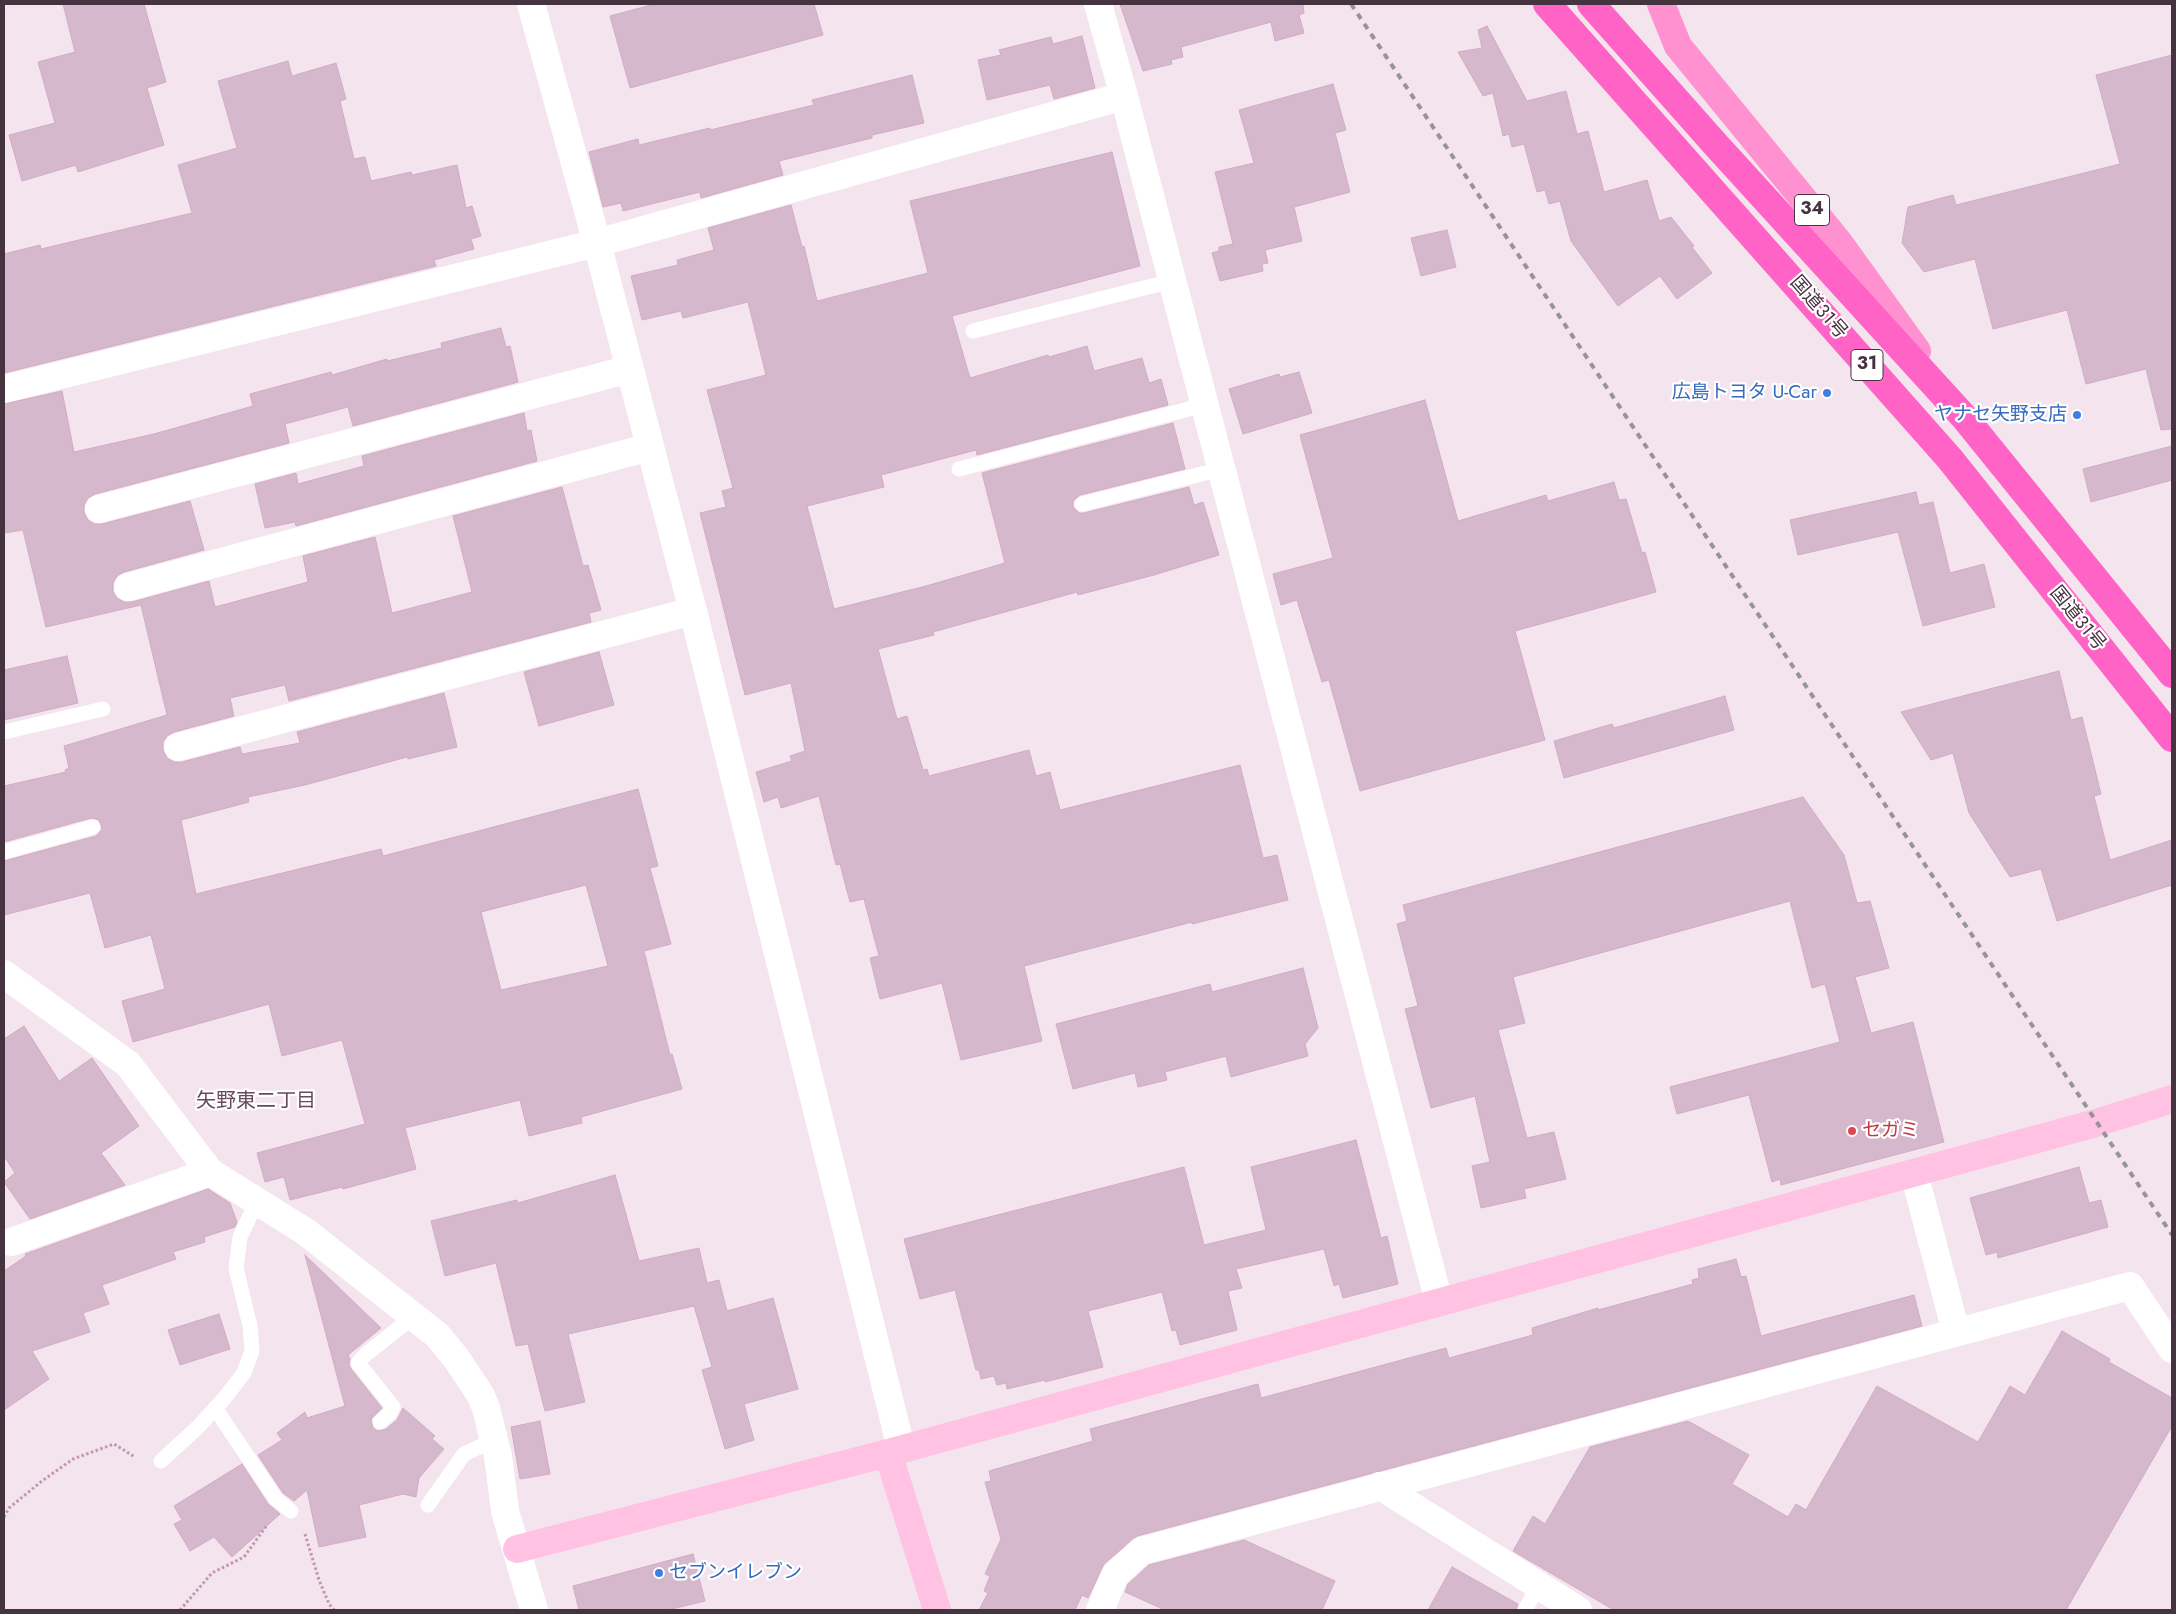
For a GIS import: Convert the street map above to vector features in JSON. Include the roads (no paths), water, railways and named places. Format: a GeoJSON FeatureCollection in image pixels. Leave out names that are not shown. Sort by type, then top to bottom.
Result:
{"type":"FeatureCollection","features":[{"type":"Feature","properties":{"kind":"highway","name":"国道31号"},"geometry":{"type":"LineString","coordinates":[[1547,4],[1950,459],[2172,738]]}},
{"type":"Feature","properties":{"kind":"highway","name":"国道31号"},"geometry":{"type":"LineString","coordinates":[[1592,4],[1723,153],[1964,418],[2172,674]]}},
{"type":"Feature","properties":{"kind":"main road","name":"34"},"geometry":{"type":"LineString","coordinates":[[1661,4],[1678,46],[1837,240],[1964,418]]}},
{"type":"Feature","properties":{"kind":"street"},"geometry":{"type":"LineString","coordinates":[[531,4],[597,243],[693,611],[894,1451],[937,1610]]}},
{"type":"Feature","properties":{"kind":"street"},"geometry":{"type":"LineString","coordinates":[[1098,4],[1124,96],[1439,1302]]}},
{"type":"Feature","properties":{"kind":"street"},"geometry":{"type":"LineString","coordinates":[[4,389],[597,243],[1124,96]]}},
{"type":"Feature","properties":{"kind":"street"},"geometry":{"type":"LineString","coordinates":[[99,509],[630,369]]}},
{"type":"Feature","properties":{"kind":"street"},"geometry":{"type":"LineString","coordinates":[[128,587],[650,446]]}},
{"type":"Feature","properties":{"kind":"street"},"geometry":{"type":"LineString","coordinates":[[178,747],[693,611]]}},
{"type":"Feature","properties":{"kind":"street"},"geometry":{"type":"LineString","coordinates":[[4,974],[128,1064],[210,1172],[306,1232],[437,1335],[456,1358],[480,1394],[486,1408],[494,1440],[505,1511],[534,1610]]}},
{"type":"Feature","properties":{"kind":"street"},"geometry":{"type":"LineString","coordinates":[[517,1549],[894,1451],[2096,1123],[2172,1099]]}},
{"type":"Feature","properties":{"kind":"street"},"geometry":{"type":"LineString","coordinates":[[11,1242],[210,1172]]}},
{"type":"Feature","properties":{"kind":"street"},"geometry":{"type":"LineString","coordinates":[[1914,1173],[1956,1332]]}},
{"type":"Feature","properties":{"kind":"street"},"geometry":{"type":"LineString","coordinates":[[1100,1610],[1115,1575],[1141,1551],[2130,1286],[2172,1349]]}},
{"type":"Feature","properties":{"kind":"street"},"geometry":{"type":"LineString","coordinates":[[1380,1486],[1578,1610]]}},
{"type":"Feature","properties":{"kind":"lane"},"geometry":{"type":"LineString","coordinates":[[973,331],[1172,281]]}},
{"type":"Feature","properties":{"kind":"lane"},"geometry":{"type":"LineString","coordinates":[[959,469],[1204,404]]}},
{"type":"Feature","properties":{"kind":"lane"},"geometry":{"type":"LineString","coordinates":[[1082,504],[1221,469]]}},
{"type":"Feature","properties":{"kind":"lane"},"geometry":{"type":"LineString","coordinates":[[4,732],[103,709]]}},
{"type":"Feature","properties":{"kind":"lane"},"geometry":{"type":"LineString","coordinates":[[4,852],[94,827]]}},
{"type":"Feature","properties":{"kind":"lane"},"geometry":{"type":"LineString","coordinates":[[161,1461],[197,1428],[244,1373],[252,1351],[250,1326],[236,1268],[240,1237],[257,1201]]}},
{"type":"Feature","properties":{"kind":"lane"},"geometry":{"type":"LineString","coordinates":[[380,1422],[390,1413],[393,1407],[358,1363],[365,1355],[414,1317]]}},
{"type":"Feature","properties":{"kind":"lane"},"geometry":{"type":"LineString","coordinates":[[215,1408],[276,1500],[287,1508]]}},
{"type":"Feature","properties":{"kind":"lane"},"geometry":{"type":"LineString","coordinates":[[428,1505],[464,1454],[494,1440]]}},
{"type":"Feature","properties":{"kind":"lane"},"geometry":{"type":"LineString","coordinates":[[1526,1610],[1538,1586]]}},
{"type":"Feature","properties":{"kind":"railway"},"geometry":{"type":"LineString","coordinates":[[1351,4],[2172,1235]]}},
{"type":"Feature","properties":{"kind":"place","name":"広島トヨタ U-Car"},"geometry":{"type":"Point","coordinates":[1827,393]}},
{"type":"Feature","properties":{"kind":"place","name":"ヤナセ矢野支店"},"geometry":{"type":"Point","coordinates":[2077,415]}},
{"type":"Feature","properties":{"kind":"place","name":"セガミ"},"geometry":{"type":"Point","coordinates":[1852,1131]}},
{"type":"Feature","properties":{"kind":"place","name":"セブンイレブン"},"geometry":{"type":"Point","coordinates":[659,1573]}},
{"type":"Feature","properties":{"kind":"district","name":"矢野東二丁目"},"geometry":{"type":"Point","coordinates":[256,1102]}}]}
